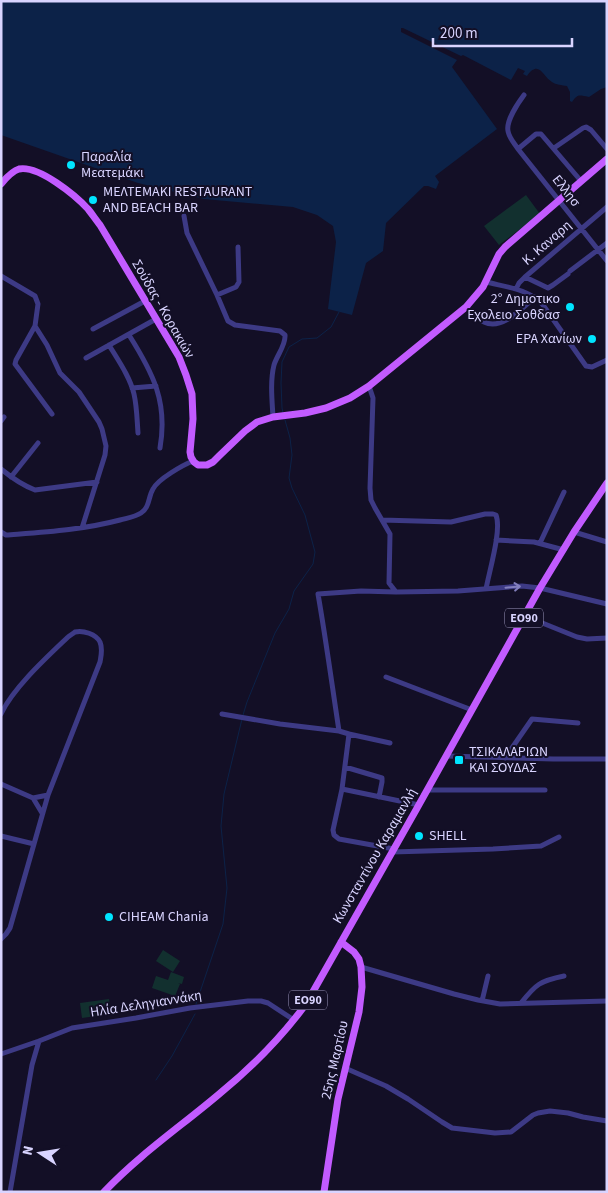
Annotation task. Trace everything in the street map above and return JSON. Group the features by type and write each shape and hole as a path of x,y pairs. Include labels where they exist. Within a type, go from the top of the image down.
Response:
{"main road":[{"path":"193,460 196,464 210,464 257,422 326,408 350,398 369,386 466,307 486,282 502,250 607,159"},
{"name":"Σούδας - Κορακιών","path":"1,184 4,176 20,169 41,172 79,201 89,210 100,225 179,357 192,394 193,419 190,452 193,460"},
{"name":"Κωνσταντίνου Καραμανλή","path":"104,1192 144,1154 239,1077 268,1049 306,1004 526,616 540,588 574,532 604,491 607,483"},
{"path":"341,942 357,955 361,967"},
{"name":"25ης Μαρτίου","path":"324,1192 338,1099 359,1012 362,987 361,967"}],"street":[{"name":"Ελλησ","path":"524,94 508,122 508,134 607,261"},
{"path":"554,148 586,127 591,130 607,149"},
{"path":"518,149 537,133 541,134 581,181"},
{"path":"604,209 607,216"},
{"name":"Κ. Καναρη","path":"516,290 519,283 525,277 604,209"},
{"path":"184,216 187,233 218,295 229,323 280,331 285,335 285,341 274,364 276,417"},
{"path":"525,277 548,288 607,243"},
{"path":"218,295 236,287 239,282 238,247"},
{"path":"1,276 35,296 38,304 35,326 15,364 52,414"},
{"path":"486,282 535,297 543,305 586,366 592,367 607,360"},
{"path":"466,307 483,322 498,324 506,321 535,297"},
{"path":"93,329 145,301"},
{"path":"86,358 156,319"},
{"path":"35,326 47,345 60,373 80,392 102,429 106,451 82,528"},
{"path":"129,335 147,366 156,386 161,404 163,430 160,448"},
{"path":"109,345 121,364 132,388 138,433"},
{"path":"132,388 156,386"},
{"path":"369,386 374,398 371,494 375,508 390,534 390,583 396,592"},
{"path":"11,477 38,443"},
{"path":"3,535 68,531 103,525 137,515 146,509 153,488 157,484 181,466 193,460"},
{"path":"1,469 11,477 35,490 97,482"},
{"path":"540,543 564,492"},
{"path":"382,520 457,522 486,514 496,515 496,540 486,589"},
{"path":"574,532 607,542"},
{"path":"496,540 528,541 564,550"},
{"path":"339,731 327,641 318,594 361,591 434,592 522,586 540,588 607,604"},
{"path":"526,616 577,637 587,639 607,638"},
{"path":"1,714 8,700 68,636 75,632 86,632 100,642 102,648 100,662 48,795 10,928 1,939"},
{"path":"386,677 472,710"},
{"path":"222,714 339,731 390,743"},
{"path":"505,758 532,719 578,722"},
{"path":"349,734 342,789 333,830 335,837 339,839 393,850 534,847 559,837"},
{"path":"446,756 553,760 607,759"},
{"path":"345,767 382,778 379,797"},
{"path":"1,784 33,798 42,813"},
{"path":"342,789 419,805"},
{"path":"427,790 545,790"},
{"path":"33,798 48,795"},
{"path":"1,836 34,844"},
{"path":"361,967 454,994 500,1004 607,1001"},
{"path":"482,1001 488,976"},
{"path":"521,1004 532,988 539,983 564,976"},
{"name":"Ηλία Δεληγιαννάκη","path":"1,1054 72,1028 190,1008 248,1001 268,1003 294,1020"},
{"path":"10,1192 32,1065 39,1041"},
{"path":"345,1068 386,1086 452,1128 495,1133 511,1132 533,1115 550,1112 568,1113 607,1121"}],"green space":[{"path":"526,195 540,214 499,245 484,226"},
{"path":"163,950 180,961 173,972 156,961"},
{"path":"171,972 184,977 182,984 178,983 180,984 175,996 152,988 156,976 168,980"},
{"path":"109,999 111,1014 82,1018 80,1003"}],"water":[{"path":"1,1 607,1 607,87 589,97 577,96 572,102 570,101 570,92 567,86 554,83 538,69 531,71 527,76 523,74 525,71 518,68 511,80 463,55 461,56 401,28 401,32 457,60 452,67 497,129 435,176 439,182 436,189 424,186 386,223 383,251 366,263 352,315 328,309 336,242 333,226 317,215 293,207 204,199 138,183 1,135"}],"waterway":[{"path":"283,413 282,362 289,347 302,339 317,338 331,327 339,312"},
{"path":"243,715 275,633 289,609 294,591 313,564 315,552 305,515 289,478 292,455 285,420"},
{"path":"196,1004 223,924 227,888 221,826 224,794 242,719"},
{"path":"156,1080 172,1056 195,1014"}],"place":[{"name":"Παραλία Μεατεμάκι","path":"71,165"},
{"name":"ΜΕΛΤΕΜΑΚΙ RESTAURANT AND BEACH BAR","path":"93,200"},
{"name":"2° Δημοτικο Εχολειο Σοθδασ","path":"570,307"},
{"name":"ΕΡΑ Χανίων","path":"592,339"},
{"name":"ΤΣΙΚΑΛΑΡΙΩΝ ΚΑΙ ΣΟΥΔΑΣ","path":"459,760"},
{"name":"SHELL","path":"419,836"},
{"name":"CIHEAM Chania","path":"109,917"}]}
